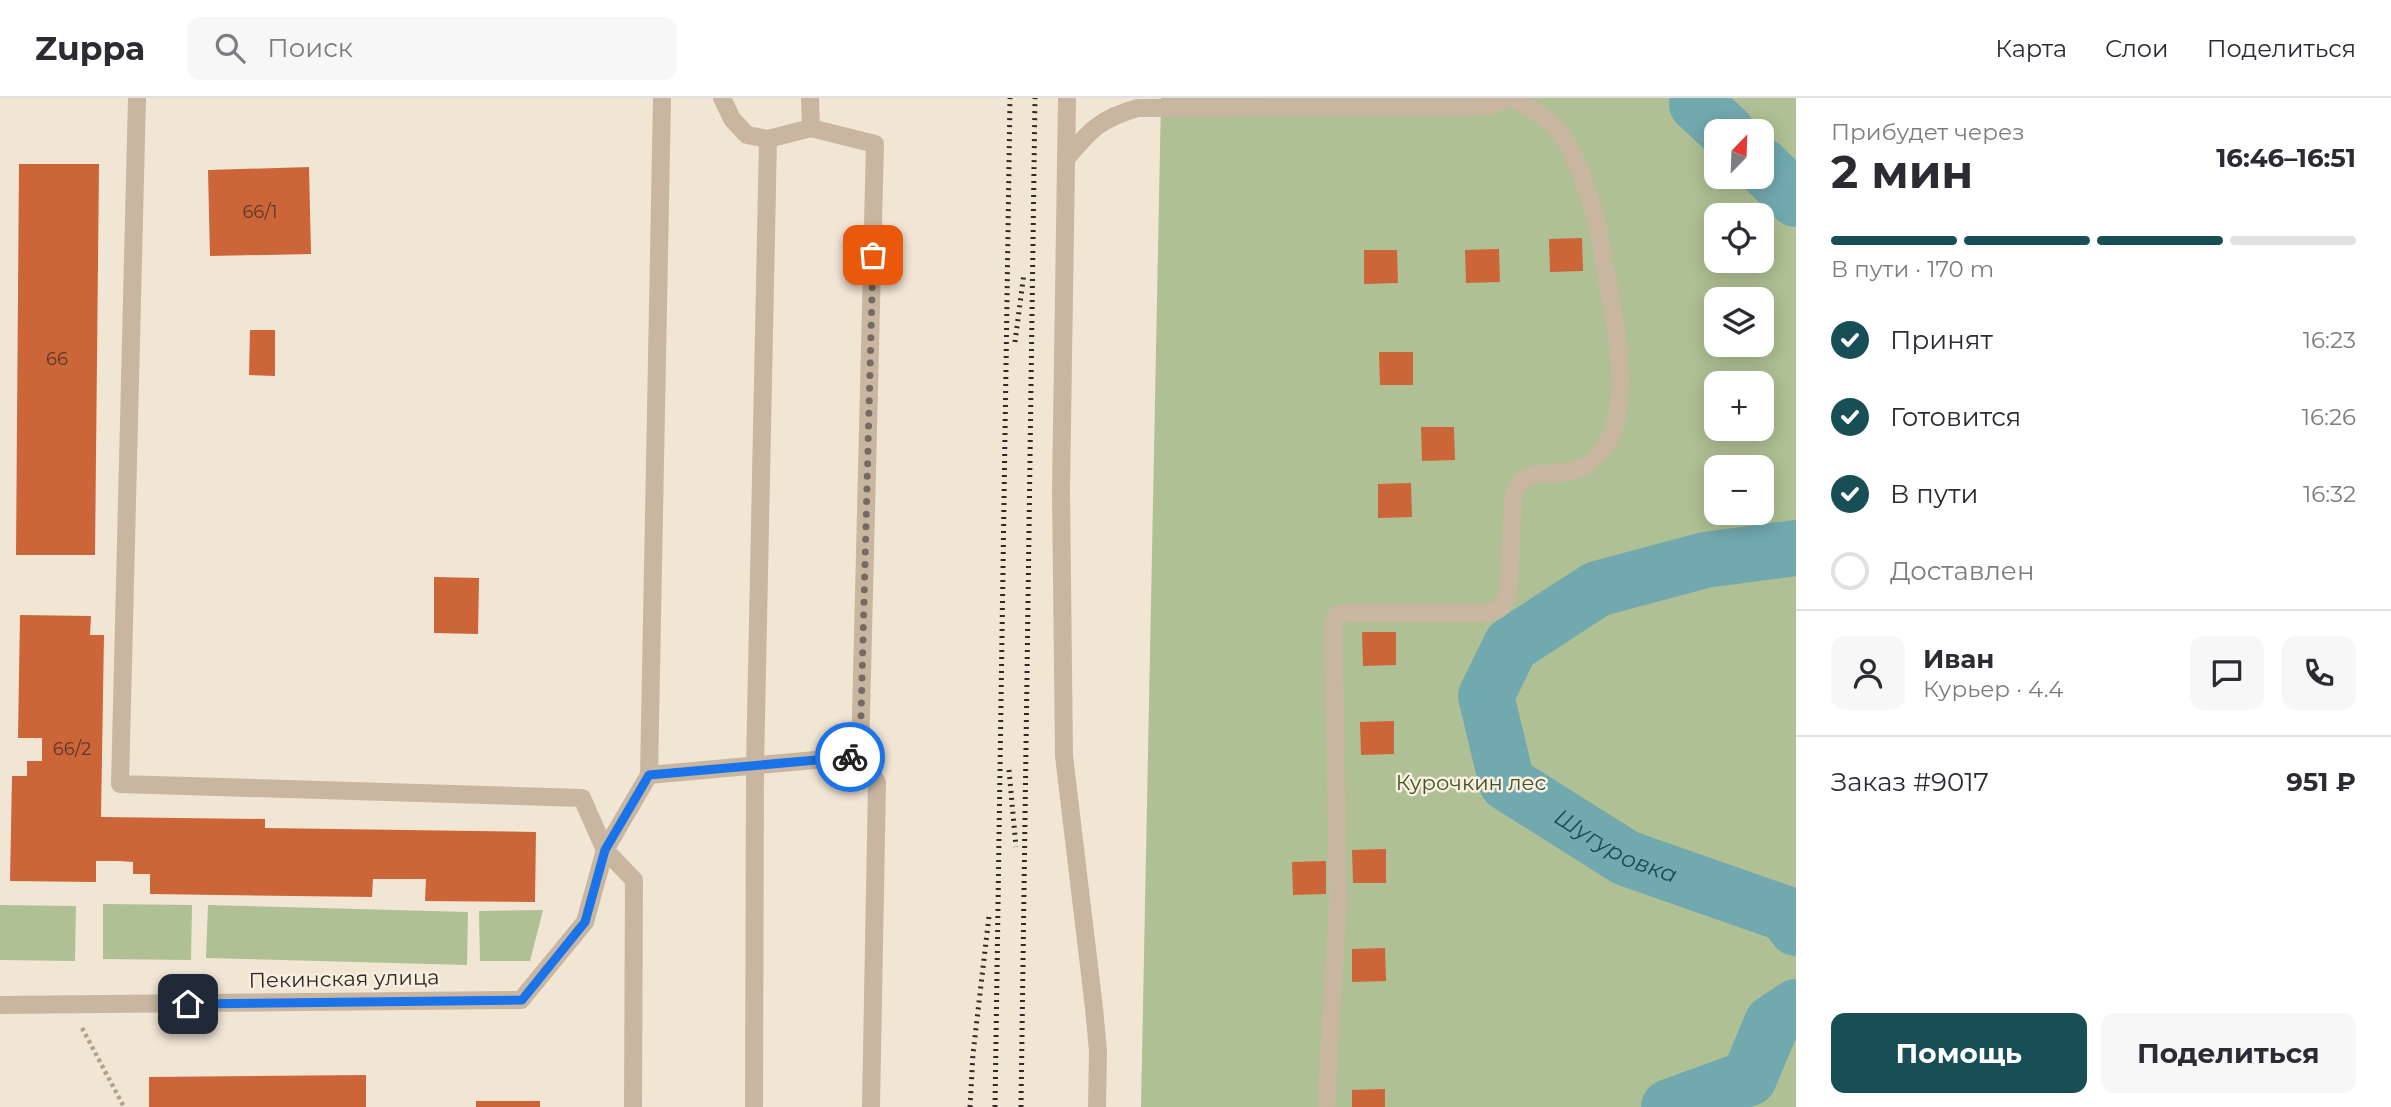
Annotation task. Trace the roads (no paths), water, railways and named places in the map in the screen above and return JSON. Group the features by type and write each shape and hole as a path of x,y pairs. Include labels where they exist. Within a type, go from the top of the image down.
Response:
{"street":[{"path":"137,98 120,784 582,799 605,850 634,880 633,1107"},
{"path":"605,850 649,775 662,98"},
{"path":"722,98 732,119 747,135 768,139 811,128 875,144 860,756 877,782 871,1107"},
{"path":"810,98 811,128"},
{"path":"1067,98 1061,491 1064,756 1094,1007 1098,1051 1097,1107"},
{"path":"1066,159 1091,130 1114,114 1138,107 1299,103 1464,107 1488,106 1512,98 1546,118 1562,135 1574,157 1594,212 1618,347 1620,396 1617,421 1607,442 1591,461 1574,471 1527,476 1516,486 1508,596 1499,609 1484,613 1338,614 1333,624 1338,900 1326,1107"},
{"path":"754,1107 755,766 768,139"},
{"path":"649,775 860,756"},
{"name":"Пекинская улица","path":"0,1005 522,1000 585,922 605,850"}],"waterway":[{"name":"Шугуровка","path":"1699,98 1697,104 1713,119"},
{"name":"Шугуровка","path":"1774,178 1796,199"},
{"name":"Шугуровка","path":"1796,548 1705,560 1597,589 1511,645 1486,696 1507,783 1626,858 1786,914 1796,928"},
{"name":"Шугуровка","path":"1669,1107 1749,1078 1772,1023 1796,1007"}],"railway":[{"path":"995,1107 1010,98"},
{"path":"1021,1107 1035,98"},
{"path":"1015,342 1024,273"},
{"path":"1009,770 1016,847"},
{"path":"970,1107 973,1054 989,916"}],"park label":[{"name":"Курочкин лес","path":"1471,783"}]}
